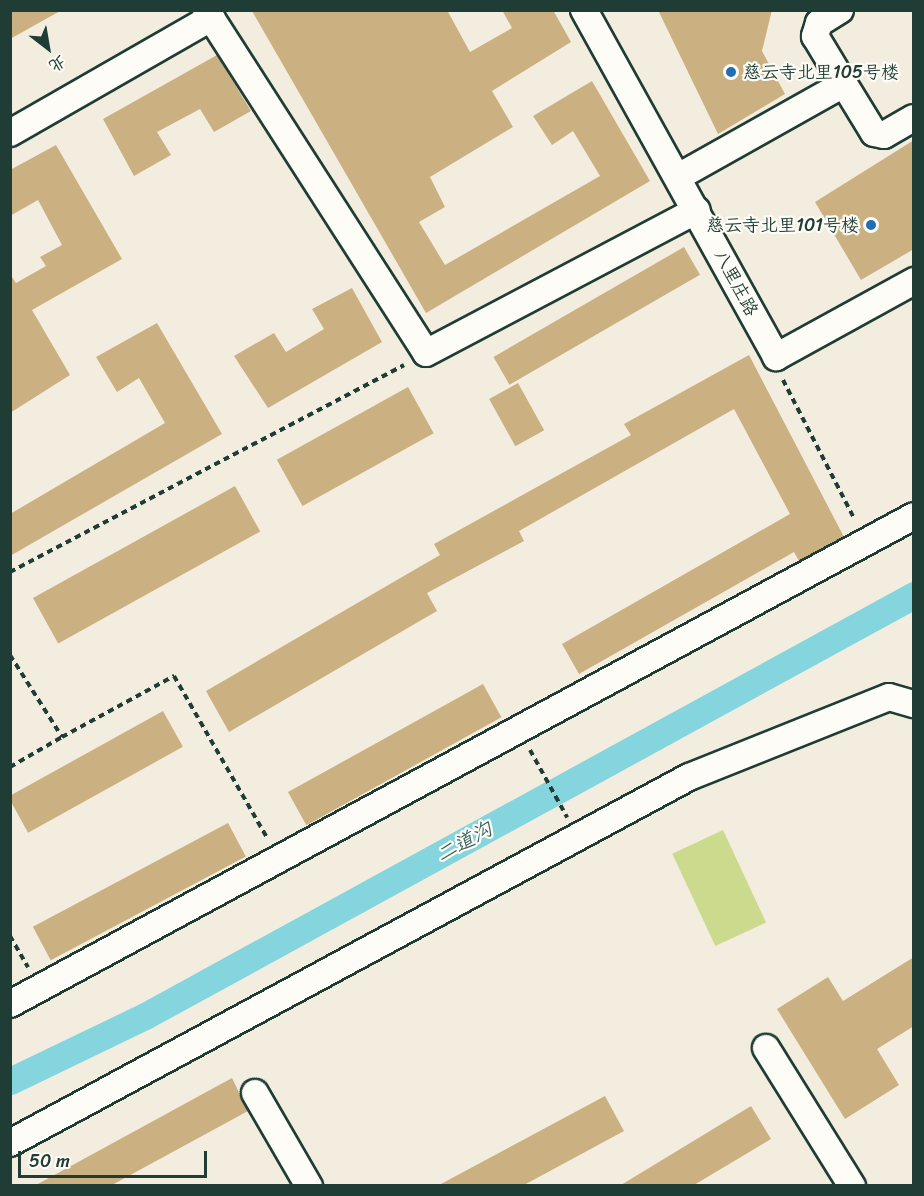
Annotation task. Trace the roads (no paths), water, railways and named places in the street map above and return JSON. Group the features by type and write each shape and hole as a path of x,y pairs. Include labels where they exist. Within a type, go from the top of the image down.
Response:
{"street":[{"name":"八里庄路","path":"584,10 697,210 776,357 914,281"},
{"path":"840,10 819,23 815,36 874,133 884,135 914,118"},
{"path":"10,133 209,14 426,353 697,210"},
{"path":"678,177 844,84"},
{"path":"10,1004 39,986 865,539 914,516"},
{"path":"10,1143 689,777 889,697 914,704"},
{"path":"766,1048 852,1185"},
{"path":"255,1093 309,1185"}],"waterway":[{"name":"二道沟","path":"10,1081 145,1016 914,595"}],"place":[{"name":"慈云寺北里105号楼","path":"731,72"},
{"name":"慈云寺北里101号楼","path":"871,225"}]}
